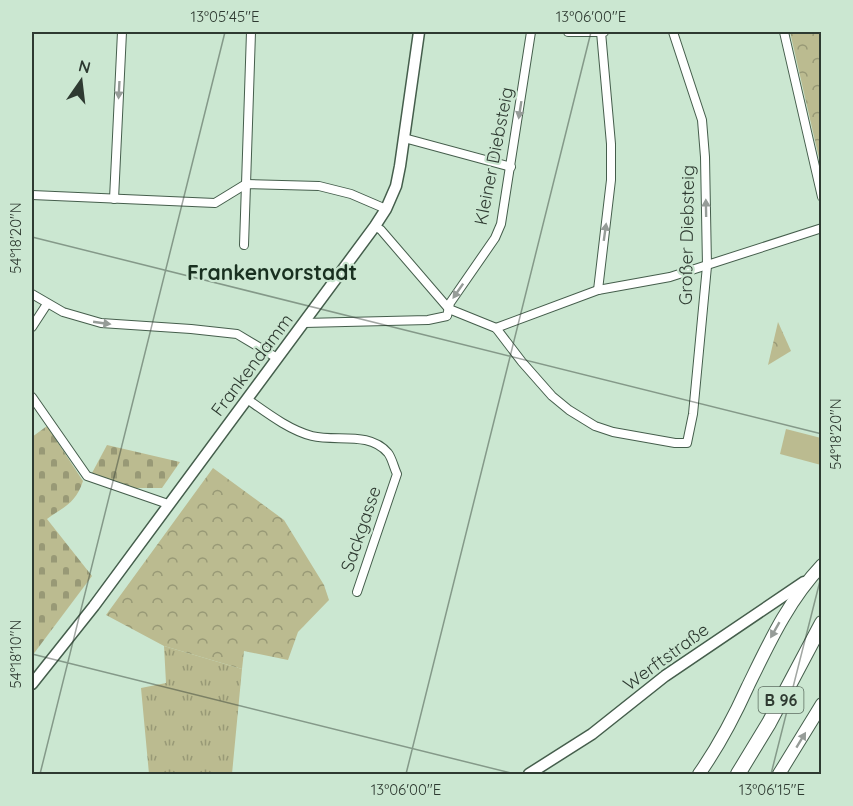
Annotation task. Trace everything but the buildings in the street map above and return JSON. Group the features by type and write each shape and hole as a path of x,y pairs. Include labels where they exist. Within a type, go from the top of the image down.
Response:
{"highway":[{"name":"B 96","path":"738,774 769,723 822,623"}],"main road":[{"name":"Werftstraße","path":"807,580 822,566"},
{"path":"699,774 743,698 775,630 807,580"},
{"path":"779,774 822,704"}],"street":[{"path":"114,199 122,32"},
{"path":"243,245 251,32"},
{"name":"Frankendamm","path":"32,684 94,606 386,209 396,186 419,32"},
{"name":"Kleiner Diebsteig","path":"449,309 450,303 495,238 501,224 512,167 531,32"},
{"path":"567,32 602,32 611,144 611,180 598,290"},
{"name":"Großer Diebsteig","path":"496,328 552,396 576,416 613,432 687,443 694,402 707,266 702,120 674,32"},
{"path":"784,32 822,197"},
{"path":"404,138 512,167"},
{"path":"32,195 215,203 246,184 319,186 351,194 386,209"},
{"path":"375,226 381,230 449,309 496,328 598,290 646,283 707,266 822,228"},
{"path":"32,294 80,318 101,323 237,334 277,358"},
{"path":"32,327 47,303"},
{"path":"304,323 428,320 447,316 449,309"},
{"path":"32,398 87,476 168,504"},
{"name":"Sackgasse","path":"247,399 295,430 312,436 368,440 388,453 397,474 357,592"},
{"name":"Werftstraße","path":"529,774 592,734 665,676 807,580"}],"green space":[{"path":"790,32 821,32 821,167"},
{"path":"778,322 791,351 768,365"},
{"path":"47,426 83,481 73,499 47,519 92,576 32,656 32,437"},
{"path":"786,429 821,438 821,465 780,454"},
{"path":"107,445 180,462 162,488 127,488 92,473"},
{"path":"213,468 284,520 324,585 329,600 298,632 288,660 244,651 242,669 164,646 106,615"},
{"path":"164,646 242,669 232,774 149,774 141,688 166,683"}],"district":[{"name":"Frankenvorstadt","path":"272,273"}]}
